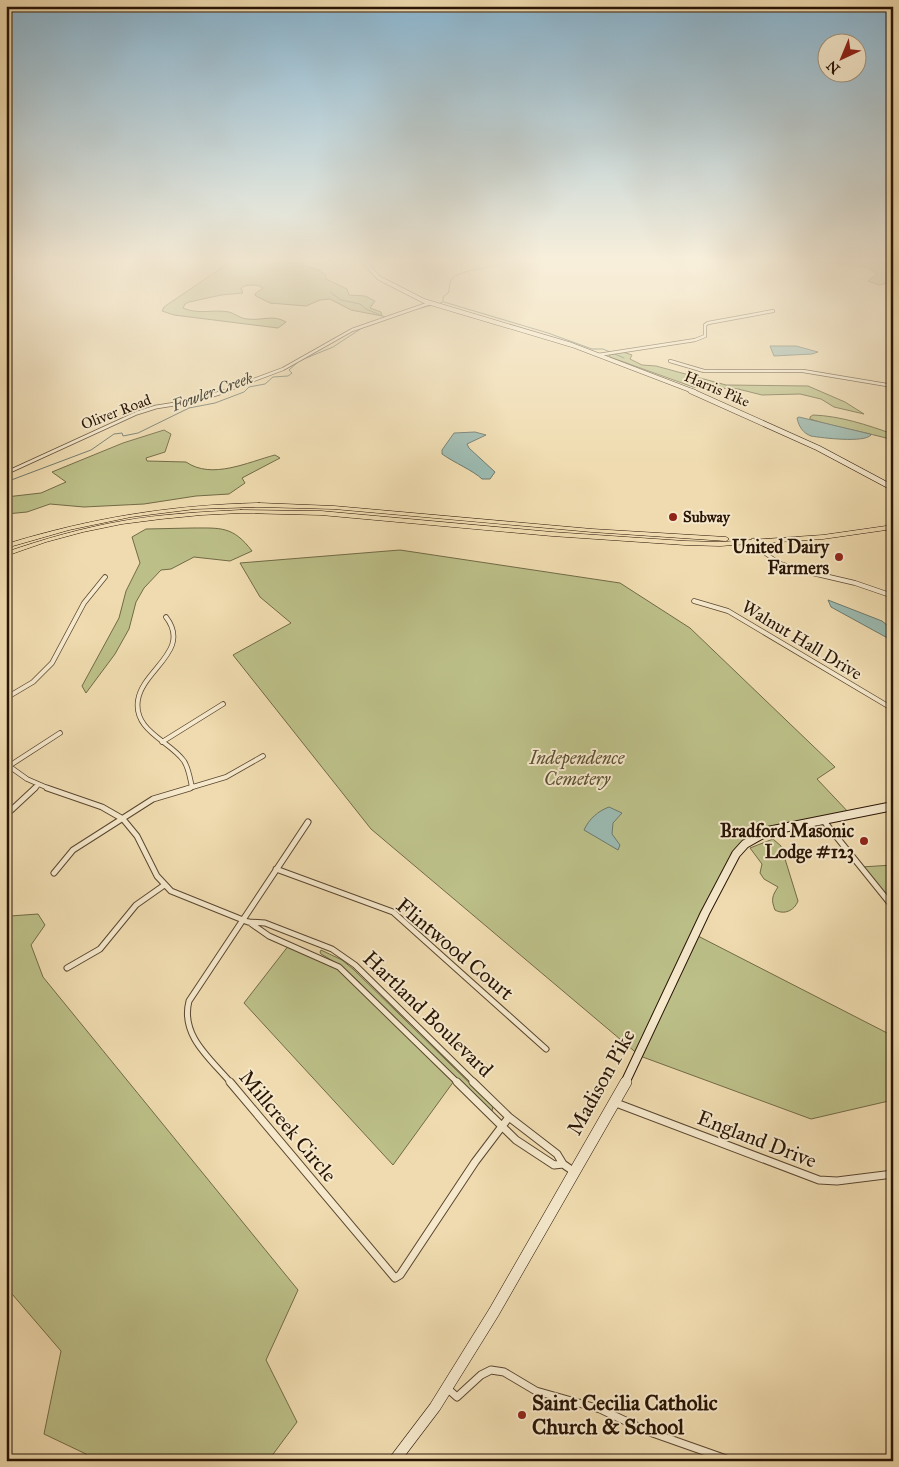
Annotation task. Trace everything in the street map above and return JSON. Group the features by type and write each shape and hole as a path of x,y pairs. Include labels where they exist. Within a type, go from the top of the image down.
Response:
{"main road":[{"name":"Harris Pike","path":"518,328 598,355 728,406 818,448 893,488"},
{"path":"6,546 70,527 122,517 187,508 258,504 334,508 641,535 753,540"},
{"path":"6,554 47,540 119,523 189,514 249,511 321,513 652,542 720,544 753,540 823,537 893,527"},
{"name":"Madison Pike","path":"394,1461 416,1434 447,1388 494,1312 615,1102 632,1071 705,913 736,854 753,838 768,831 893,806"}],"street":[{"name":"Oliver Road","path":"6,473 137,413 194,401 250,383 283,369 356,328"},
{"path":"598,355 689,341 705,336 705,328"},
{"path":"670,361 704,371 803,372 893,386"},
{"path":"753,540 761,554 770,560 849,581 893,596"},
{"path":"6,698 33,682 47,669 55,659 84,603 105,576"},
{"name":"Walnut Hall Drive","path":"694,601 728,611 893,709"},
{"path":"166,617 171,621 174,628 173,645 143,687 139,696 138,709 145,727 185,763 192,787"},
{"path":"162,742 223,704"},
{"path":"60,733 7,765 23,778 38,785 99,805 123,819 140,840 163,886 136,906 100,949 66,968"},
{"path":"54,873 73,850 153,799 226,777 263,756"},
{"path":"6,816 38,785"},
{"path":"823,820 893,907"},
{"name":"Millcreek Circle","path":"308,822 276,869 245,921 191,996 186,1020 192,1037 395,1278 400,1275 475,1162 509,1118"},
{"name":"Flintwood Court","path":"276,869 393,912 546,1049"},
{"name":"Hartland Boulevard","path":"163,886 189,900 245,921 265,923 343,956 355,965 509,1118 557,1154 563,1164 574,1172"},
{"name":"Hartland Boulevard","path":"245,921 259,932 323,958 339,967 516,1140 554,1164 563,1164"},
{"name":"England Drive","path":"615,1102 819,1180 837,1181 893,1174"},
{"path":"447,1388 457,1397 482,1375 491,1370 504,1372 536,1390 600,1409 647,1431 732,1461"}],"green space":[{"path":"623,352 632,355 630,359 642,365 656,366 726,385 808,386 845,402 864,414 834,407 821,399 800,394 762,395 738,389 693,387 610,357 609,355"},
{"path":"813,415 834,417 864,424 893,434 893,440 810,419"},
{"path":"164,430 171,434 165,452 146,458 147,461 186,462 196,467 218,470 275,455 280,458 242,478 245,483 229,494 196,496 144,504 84,507 50,504 27,512 6,514 6,497 41,493 66,482 52,472 123,443"},
{"path":"211,528 226,530 232,533 239,537 252,551 230,561 194,557 171,569 161,570 144,588 136,602 129,629 115,654 86,693 82,686 119,618 126,591 140,563 132,537 146,529"},
{"name":"Independence Cemetery","path":"400,550 620,583 690,628 835,767 817,779 851,815 784,827 745,844 696,935 893,1036 893,1100 811,1119 640,1056 371,829 233,655 291,623 260,597 240,563"},
{"path":"773,839 781,846 798,901 791,910 785,912 775,910 773,898 778,887 764,879 760,873 762,864 750,848"},
{"path":"893,865 893,891 882,894 861,867"},
{"path":"6,908 10,916 38,914 45,925 31,945 43,977 298,1290 266,1360 297,1422 268,1461 89,1461 86,1454 44,1434 61,1351 6,1287"},
{"path":"289,945 339,967 454,1081 393,1165 244,1003"},
{"path":"321,950 342,960 353,969 493,1106 492,1111 488,1110 355,978 338,964 321,954"}],"water":[{"path":"770,346 796,346 818,352 774,356"},
{"path":"797,418 871,435 860,439 833,439 811,436 800,427"},
{"path":"475,432 486,435 467,444 495,472 490,479 482,479 442,454 442,450 454,433"},
{"path":"828,600 882,621 893,630 893,641 831,607"},
{"path":"609,807 622,813 613,823 612,834 620,845 618,850 584,830 594,816"}],"waterway":[{"name":"Fowler Creek","path":"6,482 91,450 114,434 122,433 123,436 138,433 189,408 215,403 244,392 249,387 265,384 273,377 288,376 292,373 289,370 299,361 333,347 361,328"},
{"path":"533,328 592,349 603,349 624,358"}],"place":[{"name":"Subway","path":"673,517"},
{"name":"United Dairy Farmers","path":"839,557"},
{"name":"Bradford Masonic Lodge #123","path":"864,841"},
{"name":"Saint Cecilia Catholic Church & School","path":"522,1415"}]}
